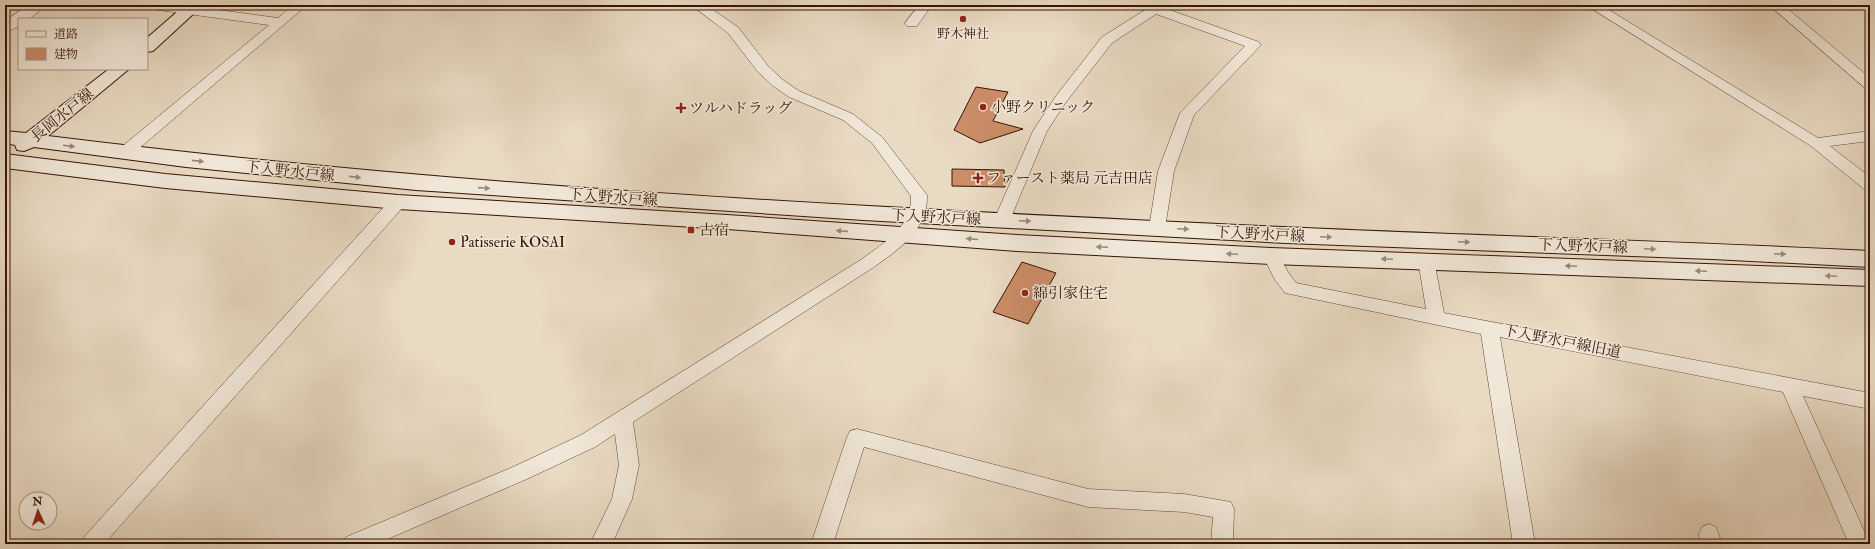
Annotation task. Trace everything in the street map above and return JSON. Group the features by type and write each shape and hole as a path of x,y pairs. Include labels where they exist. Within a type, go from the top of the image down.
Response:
{"main road":[{"path":"148,46 192,8"},
{"name":"長岡水戸線","path":"5,161 119,70"},
{"name":"下入野水戸線","path":"5,137 124,153 416,183 916,217 1286,235 1712,251 1870,259"},
{"name":"下入野水戸線","path":"5,161 165,181 398,202 1017,243 1271,256 1426,260 1870,278"}],"street":[{"path":"19,18 38,5"},
{"path":"151,5 192,8 280,22"},
{"path":"124,153 301,5"},
{"path":"353,544 520,473 588,441 868,262 903,235 916,217 920,201 919,195 877,140 848,117 794,94 778,83 763,70 733,30 697,5"},
{"path":"912,23 926,5"},
{"path":"1592,5 1816,143 1870,185"},
{"path":"1775,5 1870,85"},
{"path":"1002,220 1040,130 1061,99 1107,40 1149,7 1254,45 1188,113 1166,171 1157,228"},
{"path":"5,28 18,19"},
{"path":"1816,143 1870,136"},
{"path":"91,544 398,202"},
{"name":"下入野水戸線旧道","path":"1271,256 1281,276 1291,288 1436,318 1870,401"},
{"path":"1426,260 1436,318"},
{"path":"1489,328 1524,544"},
{"path":"1789,386 1860,544"},
{"path":"601,544 622,499 629,465 623,420"},
{"path":"822,544 857,437 1088,498 1184,503 1224,509 1222,544"}],"building":[{"name":"小野クリニック","path":"976,87 1008,92 993,121 1023,129 980,143 954,130"},
{"name":"ファースト薬局 元吉田店","path":"952,169 1004,170 1005,187 952,186"},
{"name":"綿引家住宅","path":"1022,262 1056,273 1028,324 993,312"}],"place":[{"name":"野木神社","path":"963,19"},
{"name":"小野クリニック","path":"983,107"},
{"name":"ツルハドラッグ","path":"681,108"},
{"name":"ファースト薬局 元吉田店","path":"978,178"},
{"name":"古宿","path":"691,230"},
{"name":"Patisserie KOSAI","path":"452,242"},
{"name":"綿引家住宅","path":"1025,293"}]}
